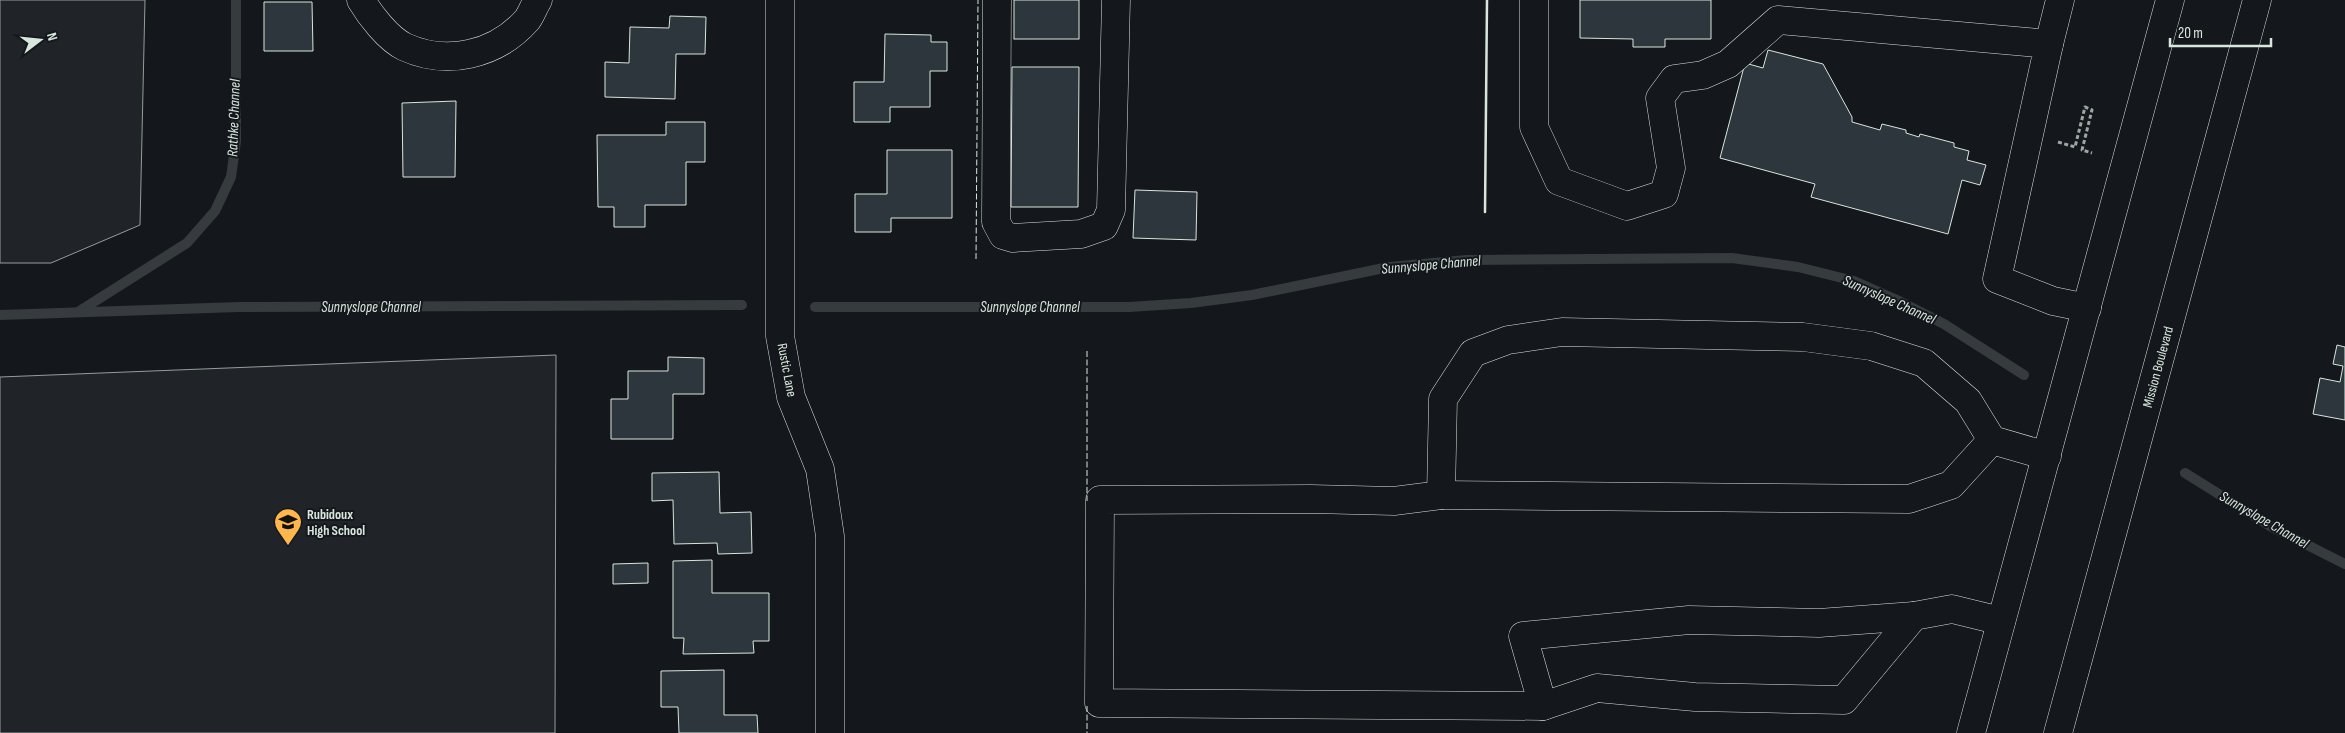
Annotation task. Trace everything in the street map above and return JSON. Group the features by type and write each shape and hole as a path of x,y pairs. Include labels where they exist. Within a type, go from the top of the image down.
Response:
{"main road":[{"path":"361,0 373,19 403,46 434,56 466,56 502,42 528,20 538,0"},
{"name":"Rustic Lane","path":"780,0 780,336 791,397 820,469 830,536 830,733"},
{"path":"997,0 996,222 1003,235 1013,238 1081,234 1104,226 1112,210 1116,0"},
{"path":"1534,0 1534,127 1560,181 1627,206 1664,194 1671,168 1660,98 1674,79 1703,75 1728,64 1778,10 2049,44"},
{"path":"2060,0 1997,279 2053,301 2087,308"},
{"path":"1972,733 2170,0"},
{"name":"Mission Boulevard","path":"2058,733 2257,0"},
{"path":"1441,496 1443,399 1472,353 1508,340 1562,332 1803,337 1871,346 1924,363 1968,401 1992,440 2047,456"},
{"path":"1914,616 1844,700 1695,697 1597,688 1543,706 1099,704 1100,500 1394,501 1441,496 1909,500 1952,485 1992,440"},
{"path":"1543,706 1523,636 1689,620 1819,623 1914,616 1952,609 2001,621"}],"shaded area":[{"path":"0,0 145,0 140,225 51,263 0,263"},
{"name":"Rubidoux High School","path":"556,355 555,733 0,733 0,377"}],"building":[{"path":"1014,0 1079,0 1079,39 1014,39"},
{"path":"1580,0 1711,0 1711,39 1665,39 1665,47 1633,47 1633,39 1580,38"},
{"path":"264,2 312,2 313,51 264,51"},
{"path":"670,16 706,17 705,54 676,54 675,99 605,97 605,62 629,63 630,27 669,28"},
{"path":"885,34 931,35 931,42 947,42 947,71 930,71 930,107 890,107 890,122 854,122 854,82 884,82"},
{"path":"1768,50 1823,64 1852,117 1852,122 1880,130 1882,124 1906,130 1906,133 1919,137 1920,134 1954,143 1954,147 1969,151 1967,160 1986,165 1980,185 1962,180 1948,234 1811,197 1815,184 1720,158 1745,63 1763,68"},
{"path":"1012,67 1079,67 1078,207 1011,207"},
{"path":"456,101 455,177 403,177 402,103"},
{"path":"666,122 705,122 705,162 686,162 686,205 645,205 645,227 614,227 614,207 598,207 597,135 666,135"},
{"path":"887,150 952,150 952,218 891,218 891,232 855,232 855,194 887,194"},
{"path":"1135,190 1197,192 1196,240 1133,238"},
{"path":"2337,345 2345,347 2345,420 2313,414 2320,378 2340,382 2343,366 2333,364"},
{"path":"668,357 704,358 704,394 673,394 673,439 611,439 611,399 628,399 628,371 668,371"},
{"path":"719,472 720,513 751,512 752,553 718,554 717,543 674,544 673,500 652,501 652,473"},
{"path":"712,560 712,593 769,593 769,641 753,641 754,653 683,654 684,638 673,638 673,561"},
{"path":"648,563 648,583 613,584 613,564"},
{"path":"724,670 724,715 757,715 758,733 679,733 678,707 661,707 661,671"}],"waterway":[{"name":"Rathke Channel","path":"78,312 187,243 215,211 231,177 236,141 236,0"},
{"name":"Sunnyslope Channel","path":"815,307 1129,307 1191,303 1252,295 1389,267 1467,260 1732,258 1798,267 1854,281 1944,324 2024,375"},
{"name":"Sunnyslope Channel","path":"0,315 239,307 742,305"},
{"name":"Sunnyslope Channel","path":"2185,473 2270,526 2345,564"}],"fence":[{"path":"976,259 978,0"},
{"path":"1087,351 1087,501"},
{"path":"1087,706 1087,733"}],"wall":[{"path":"1485,212 1487,0"}],"place":[{"name":"Rubidoux High School","path":"288,546"}]}
